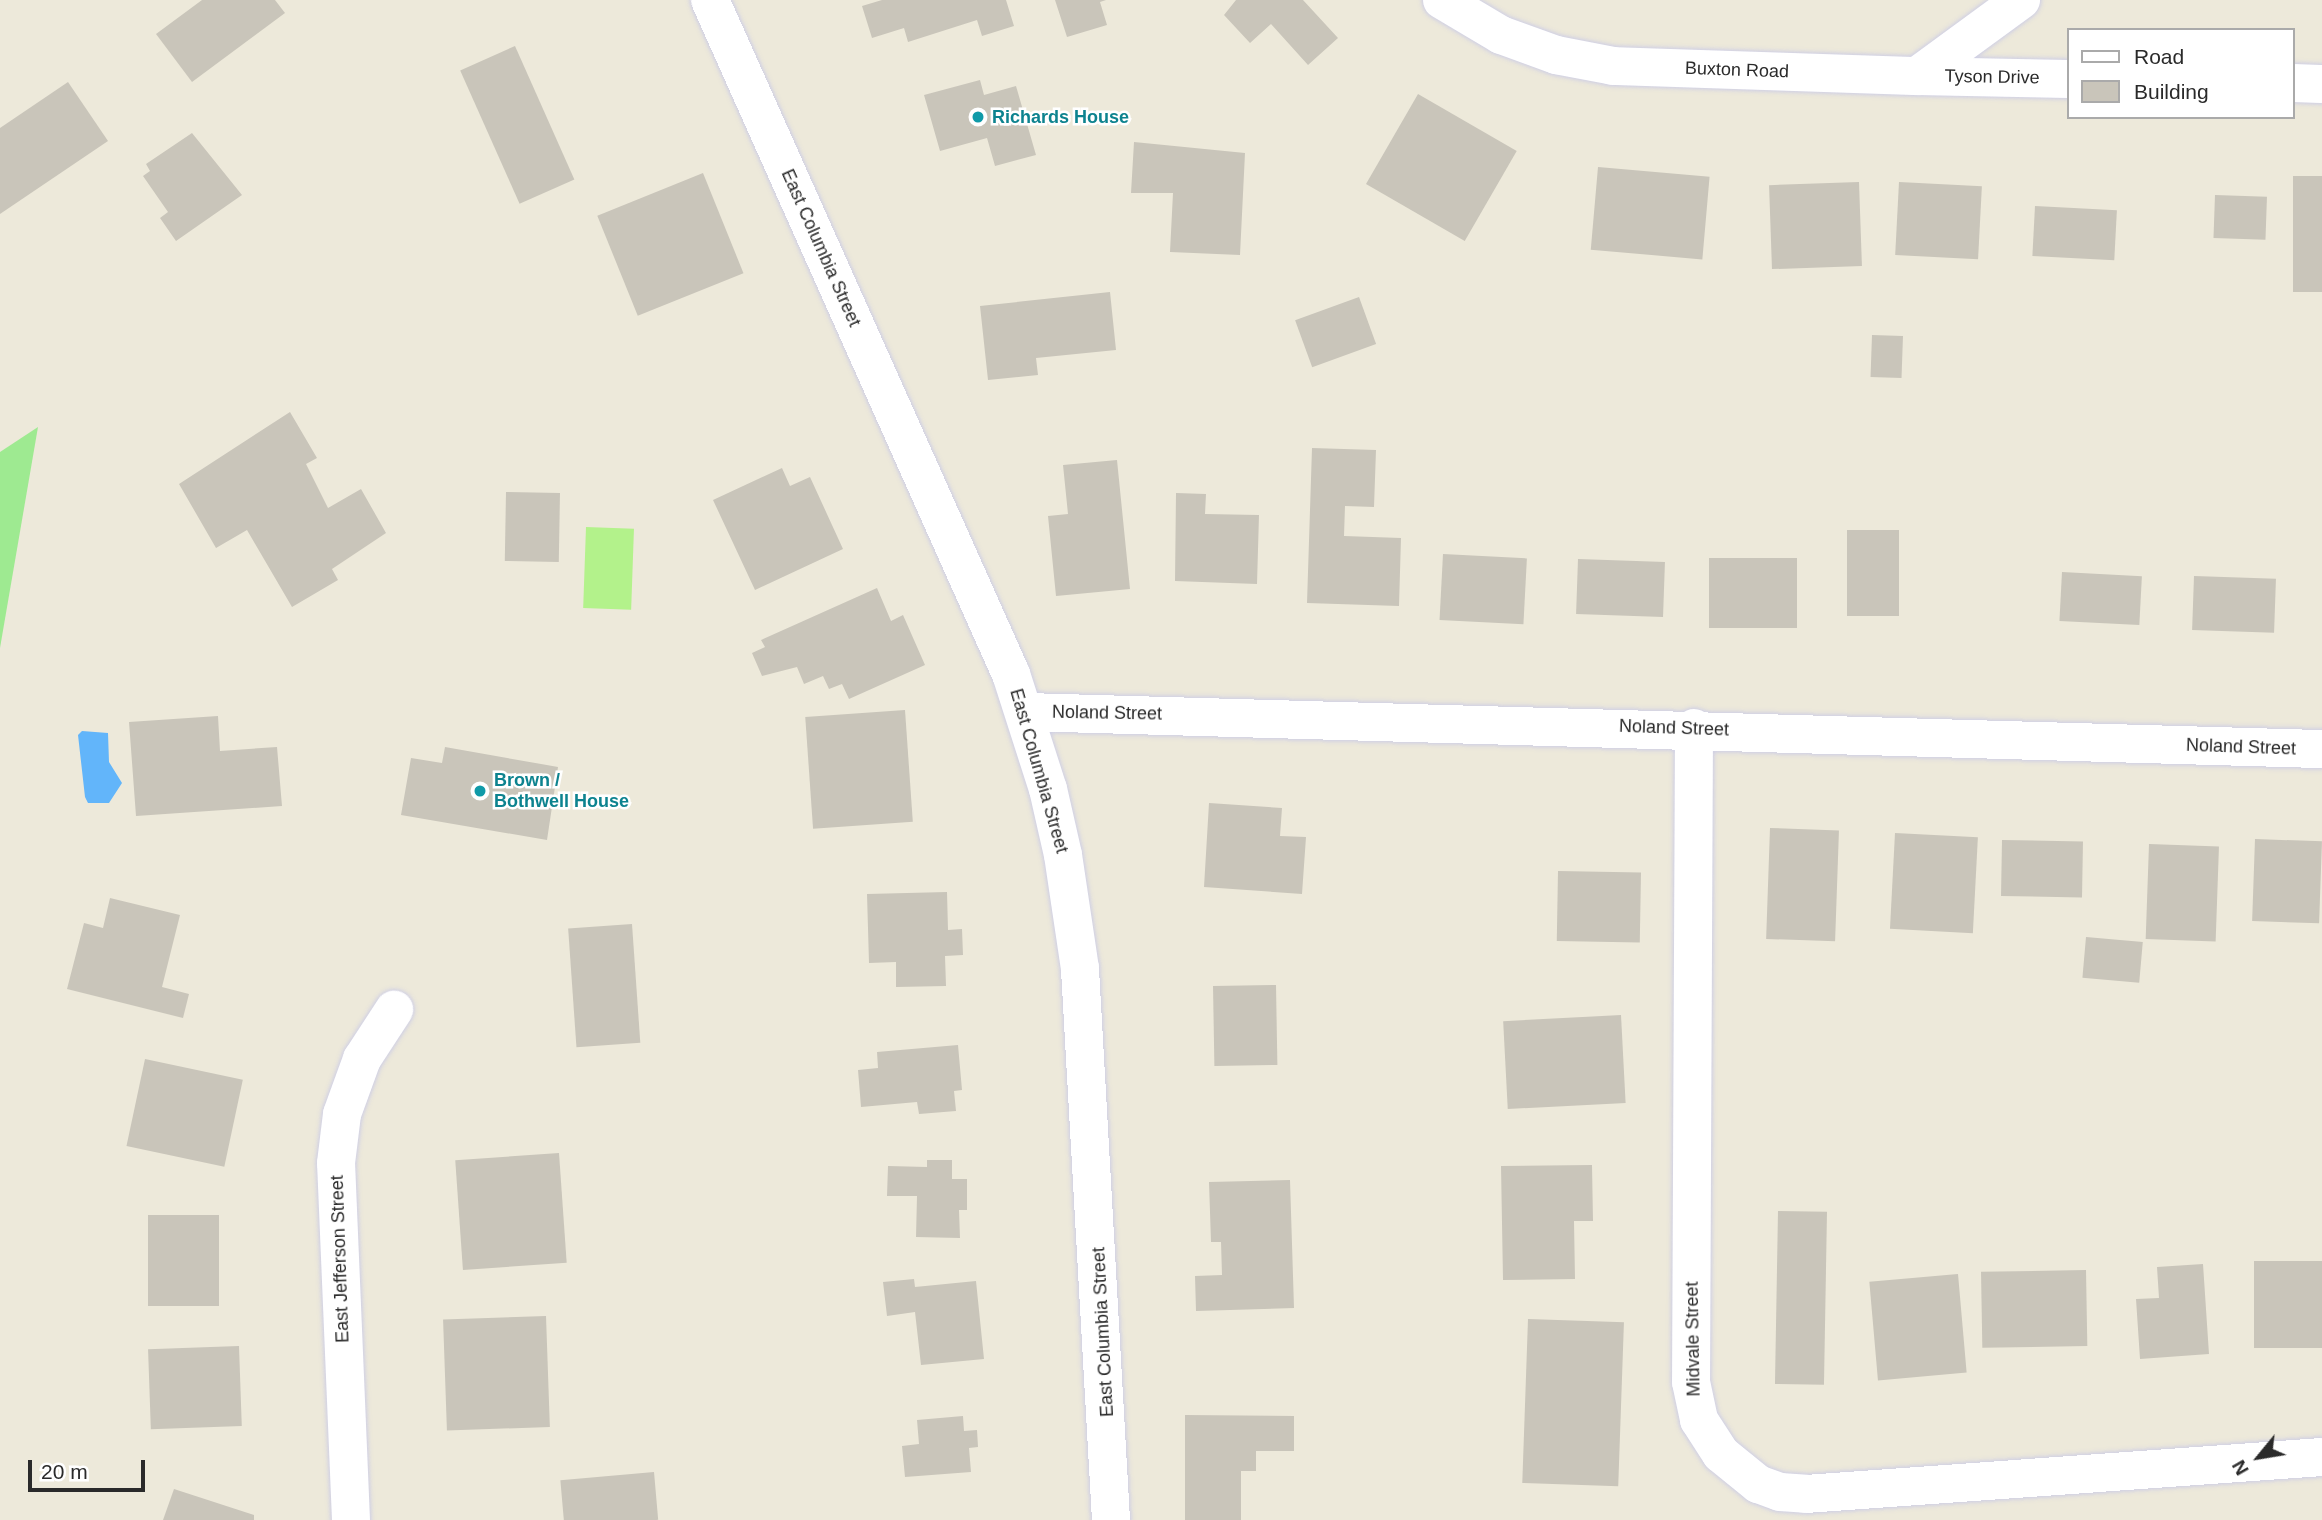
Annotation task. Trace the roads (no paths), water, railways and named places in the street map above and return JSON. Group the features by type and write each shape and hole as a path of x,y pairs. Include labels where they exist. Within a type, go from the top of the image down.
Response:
{"street":[{"name":"East Columbia Street","path":"709,0 1026,712 1063,855 1080,969 1111,1520"},
{"name":"Buxton Road","path":"1442,0 1501,35 1556,55 1613,66 1917,76"},
{"path":"1917,76 2021,0"},
{"name":"Tyson Drive","path":"1917,76 2066,79"},
{"path":"2294,83 2322,84"},
{"name":"Noland Street","path":"1026,712 1695,729 2322,750"},
{"name":"Midvale Street","path":"1695,729 1691,1382 1699,1419 1721,1454 1758,1484 1780,1492 1806,1494 2322,1458"},
{"name":"East Jefferson Street","path":"351,1520 336,1163 342,1114 362,1059 394,1010"}],"water":[{"path":"82,731 108,733 109,762 122,783 109,803 88,803 85,797 78,735"}],"place":[{"name":"Richards House","path":"978,117"},
{"name":"Brown / Bothwell House","path":"480,791"}]}
